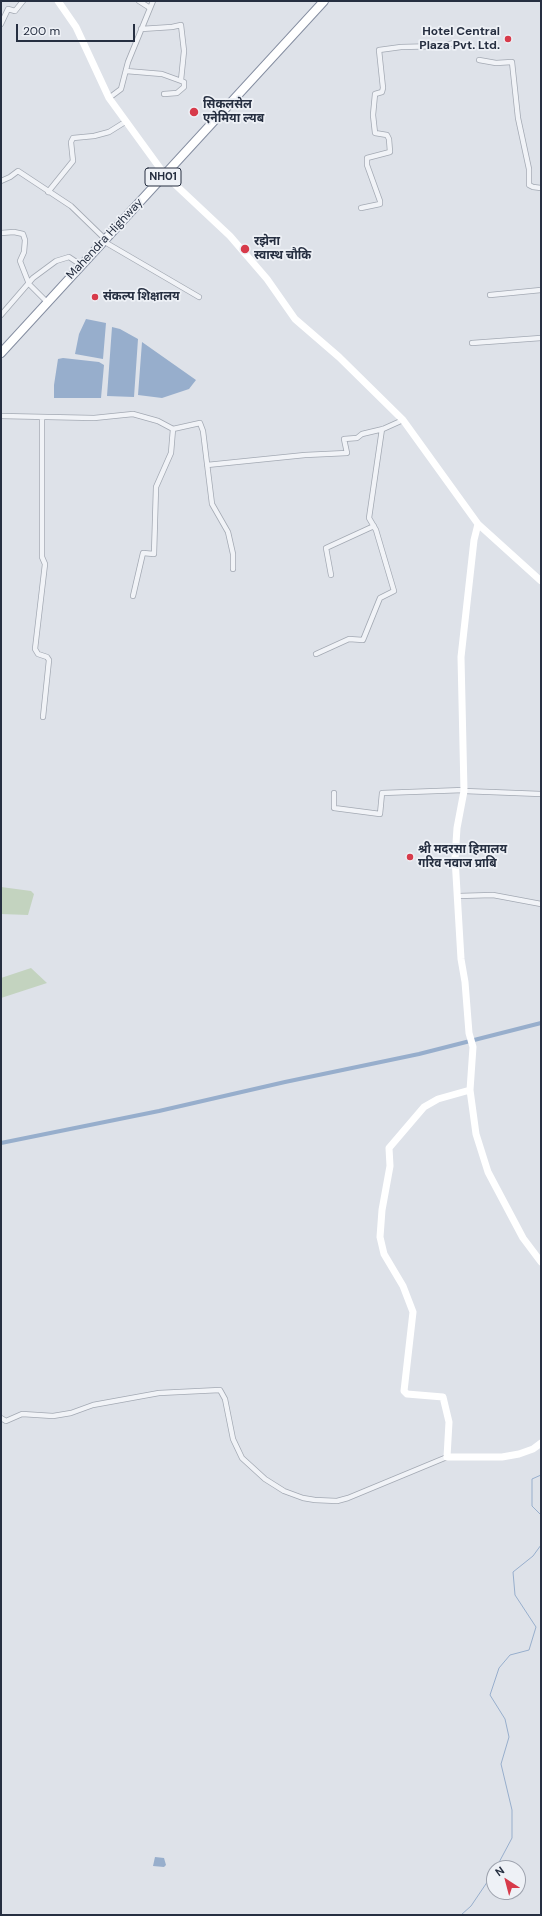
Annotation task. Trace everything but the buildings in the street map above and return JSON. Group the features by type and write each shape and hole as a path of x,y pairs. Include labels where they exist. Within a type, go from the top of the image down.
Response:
{"highway":[{"name":"Mahendra Highway","path":"1,353 324,1"}],"street":[{"path":"1,24 8,9 15,11 23,1"},
{"path":"58,1 76,27 108,98 164,175 230,236 267,279 295,319 339,357 403,420 478,524 541,580"},
{"path":"139,1 150,8"},
{"path":"108,98 121,89 141,29 153,1"},
{"path":"141,29 181,25 184,51 181,80"},
{"path":"361,208 380,204 378,192 367,165 367,158 390,152 389,139 387,135 375,133 373,115 376,94 382,92 379,50 400,47 441,46 454,43"},
{"path":"479,60 496,63 512,62 518,118 529,169 529,185 541,188"},
{"path":"126,71 162,74 184,82 184,87 177,93 164,94"},
{"path":"48,192 73,160 70,142 73,138 94,136 109,132 125,122"},
{"path":"1,181 18,171 71,206 104,240 199,297"},
{"path":"1,233 14,232 23,234 25,240 24,252 20,260 29,284 47,302"},
{"path":"1,315 29,284 50,266 64,258 69,257 81,265"},
{"path":"490,295 541,290"},
{"path":"472,343 541,338"},
{"path":"1,416 94,418 133,414 158,421 173,429 200,423 203,431 212,504 228,532 233,554 233,569"},
{"path":"42,417 42,557 45,564 35,649 38,654 47,657 49,660 43,717"},
{"path":"207,465 305,455 347,453 344,439 357,438 362,434 382,429 403,420"},
{"path":"133,596 143,553 154,554 156,488 170,453 173,429"},
{"path":"316,654 349,639 363,640 380,598 394,591 374,526 369,518 382,429"},
{"path":"478,524 473,547 461,657 464,790 456,839 461,959 465,982 469,1033 473,1047 470,1090 476,1134 488,1172 523,1238 541,1262"},
{"path":"331,575 326,548 374,526"},
{"path":"334,793 334,808 380,814 382,792 464,790 541,794"},
{"path":"458,896 493,895 541,904"},
{"path":"447,1457 449,1422 443,1398 407,1394 404,1391 413,1312 403,1286 384,1254 381,1242 381,1224 390,1166 389,1153 391,1144 424,1107 438,1099 470,1090"},
{"path":"1,1418 6,1421 22,1414 53,1416 70,1413 93,1405 160,1392 220,1390 225,1399 233,1439 242,1458 265,1479 277,1487 291,1495 315,1500 337,1501 348,1498 447,1457 502,1457 519,1454 533,1449 541,1443"}],"green space":[{"path":"1,887 31,891 34,894 28,915 1,914"},
{"path":"31,968 47,983 1,998 1,978"}],"water":[{"path":"86,319 106,323 103,359 75,354 79,334"},
{"path":"112,327 120,329 138,339 134,397 107,396"},
{"path":"142,342 196,380 189,389 162,398 138,395"},
{"path":"63,358 99,362 104,365 101,398 54,398 54,385 58,359"},
{"path":"155,1857 164,1858 166,1865 164,1867 153,1866"}],"waterway":[{"path":"1,1143 159,1111 285,1082 419,1054 541,1023"},
{"path":"541,1475 532,1479 532,1506 541,1515"},
{"path":"500,1860 512,1838 512,1810 501,1764 509,1737 505,1719 490,1695 499,1668 510,1655 529,1650 536,1627 515,1595 513,1572 533,1556 541,1545"},
{"path":"461,1915 471,1906 486,1884"}],"place":[{"name":"Hotel Central Plaza Pvt. Ltd.","path":"508,39"},
{"name":"सिकलसेल एनेमिया ल्यब","path":"194,112"},
{"name":"रझेना स्वास्थ चौकि","path":"245,249"},
{"name":"संकल्प शिक्षालय","path":"95,297"},
{"name":"श्री मदरसा हिमालय गरिव नवाज प्राबि","path":"410,857"}]}
